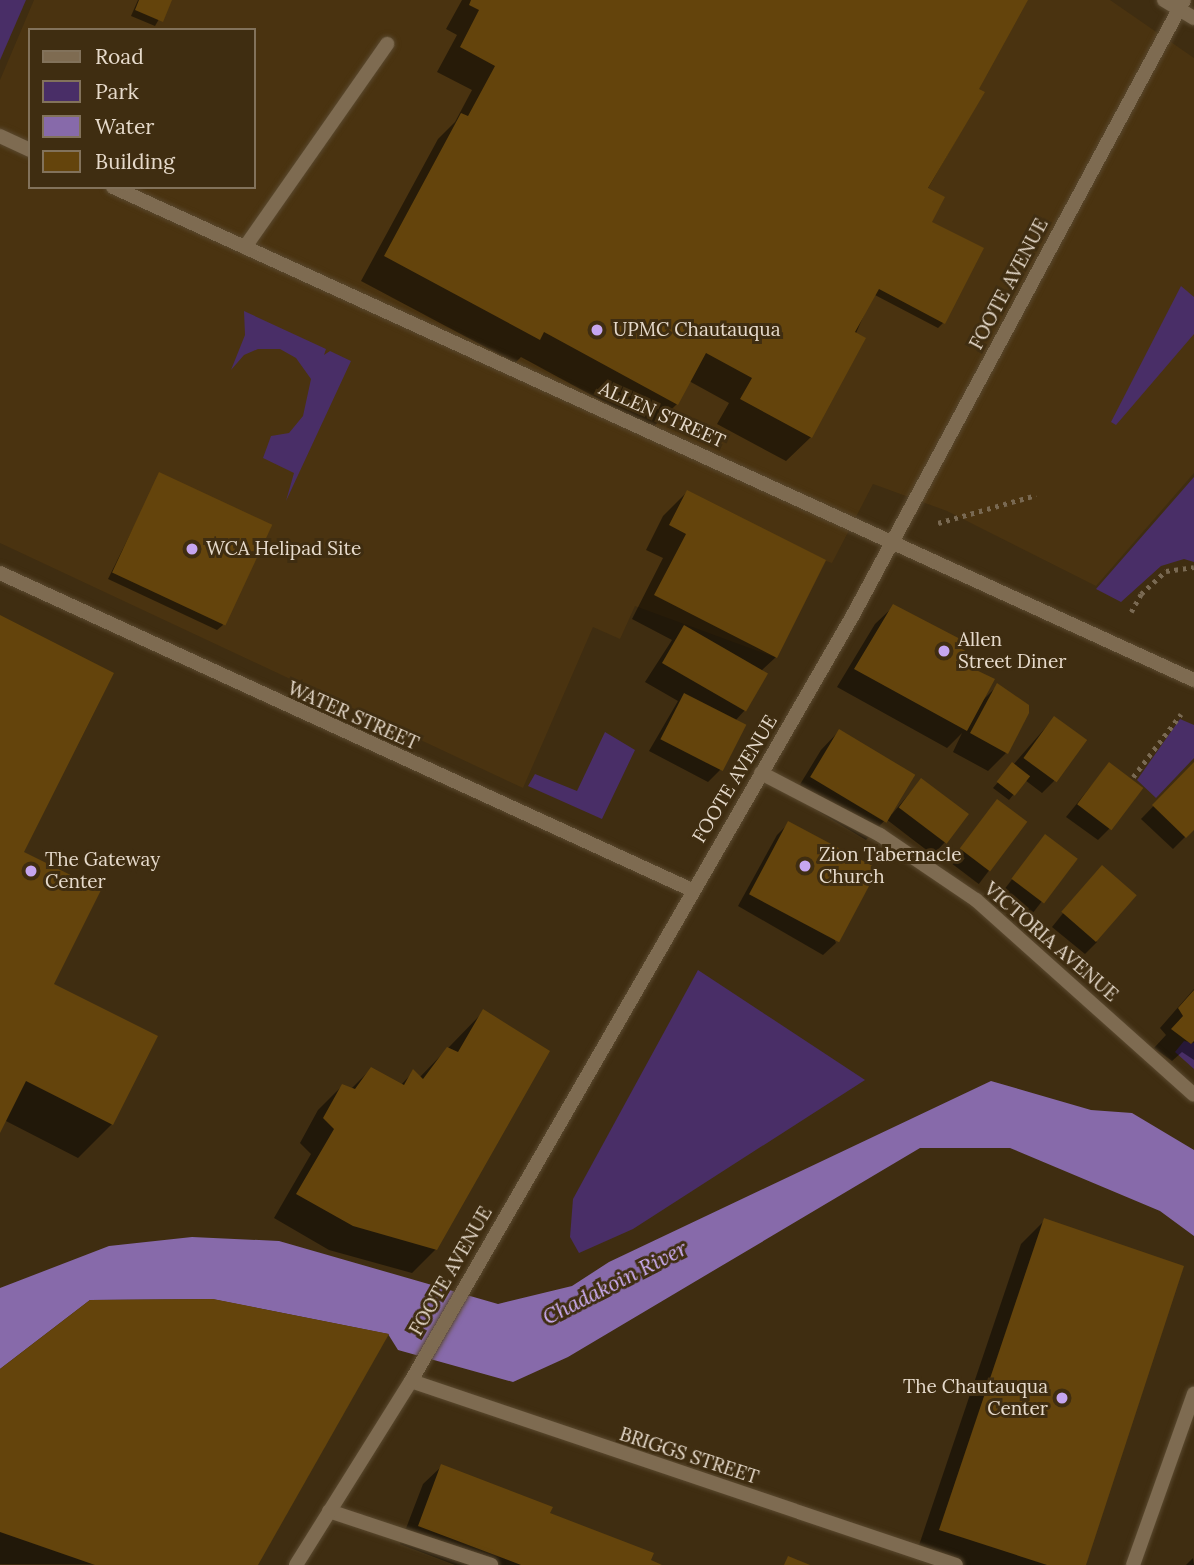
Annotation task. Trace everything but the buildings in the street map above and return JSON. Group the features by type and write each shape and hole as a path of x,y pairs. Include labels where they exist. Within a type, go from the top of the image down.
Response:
{"street":[{"path":"1164,0 1181,4 1194,18"},
{"name":"FOOTE AVENUE","path":"296,1565 421,1364 894,540 1181,4"},
{"path":"245,247 387,44"},
{"path":"0,136 28,149"},
{"name":"ALLEN STREET","path":"117,189 894,540 1194,680"},
{"name":"WATER STREET","path":"0,573 692,890"},
{"name":"VICTORIA AVENUE","path":"761,773 880,835 976,900 1194,1095"},
{"name":"BRIGGS STREET","path":"411,1381 956,1565"},
{"path":"1133,1565 1194,1394"},
{"path":"329,1511 491,1565"}],"path":[{"path":"938,523 1036,495"},
{"path":"1131,612 1141,594 1166,571 1194,567"},
{"path":"1133,777 1181,715"}],"shaded area":[{"name":"UPMC Chautauqua","path":"34,0 1110,0 1194,58 1194,473 1096,586 947,511 873,484 832,563 826,561 777,658 635,606 620,639 593,627 523,788 0,543 0,80"}],"green space":[{"path":"0,0 26,0 0,60"},
{"path":"1181,286 1194,297 1194,334 1116,425 1111,422"},
{"path":"244,311 326,349 324,355 330,351 351,361 286,501 294,473 263,458 271,436 289,433 303,416 311,379 296,358 280,349 258,349 244,355 231,370 245,335"},
{"path":"1194,477 1194,562 1184,559 1161,566 1121,602 1096,589"},
{"path":"1180,719 1194,725 1194,758 1156,798 1137,780"},
{"path":"605,732 635,750 602,819 528,786 535,774 577,791"},
{"path":"698,970 865,1080 633,1229 579,1253 570,1237 573,1199"},
{"path":"1184,1041 1194,1043 1194,1069 1175,1052"}],"water":[{"name":"Chadakoin River","path":"991,1081 1091,1110 1132,1113 1194,1150 1194,1236 1160,1211 1010,1148 920,1148 568,1357 513,1382 398,1350 388,1334 212,1299 90,1300 0,1369 0,1288 109,1246 192,1237 279,1241 498,1304 572,1286 609,1262"}],"place":[{"name":"UPMC Chautauqua","path":"597,330"},
{"name":"WCA Helipad Site","path":"192,549"},
{"name":"Allen Street Diner","path":"944,651"},
{"name":"Zion Tabernacle Church","path":"805,866"},
{"name":"The Gateway Center","path":"31,871"},
{"name":"The Chautauqua Center","path":"1062,1398"}]}
